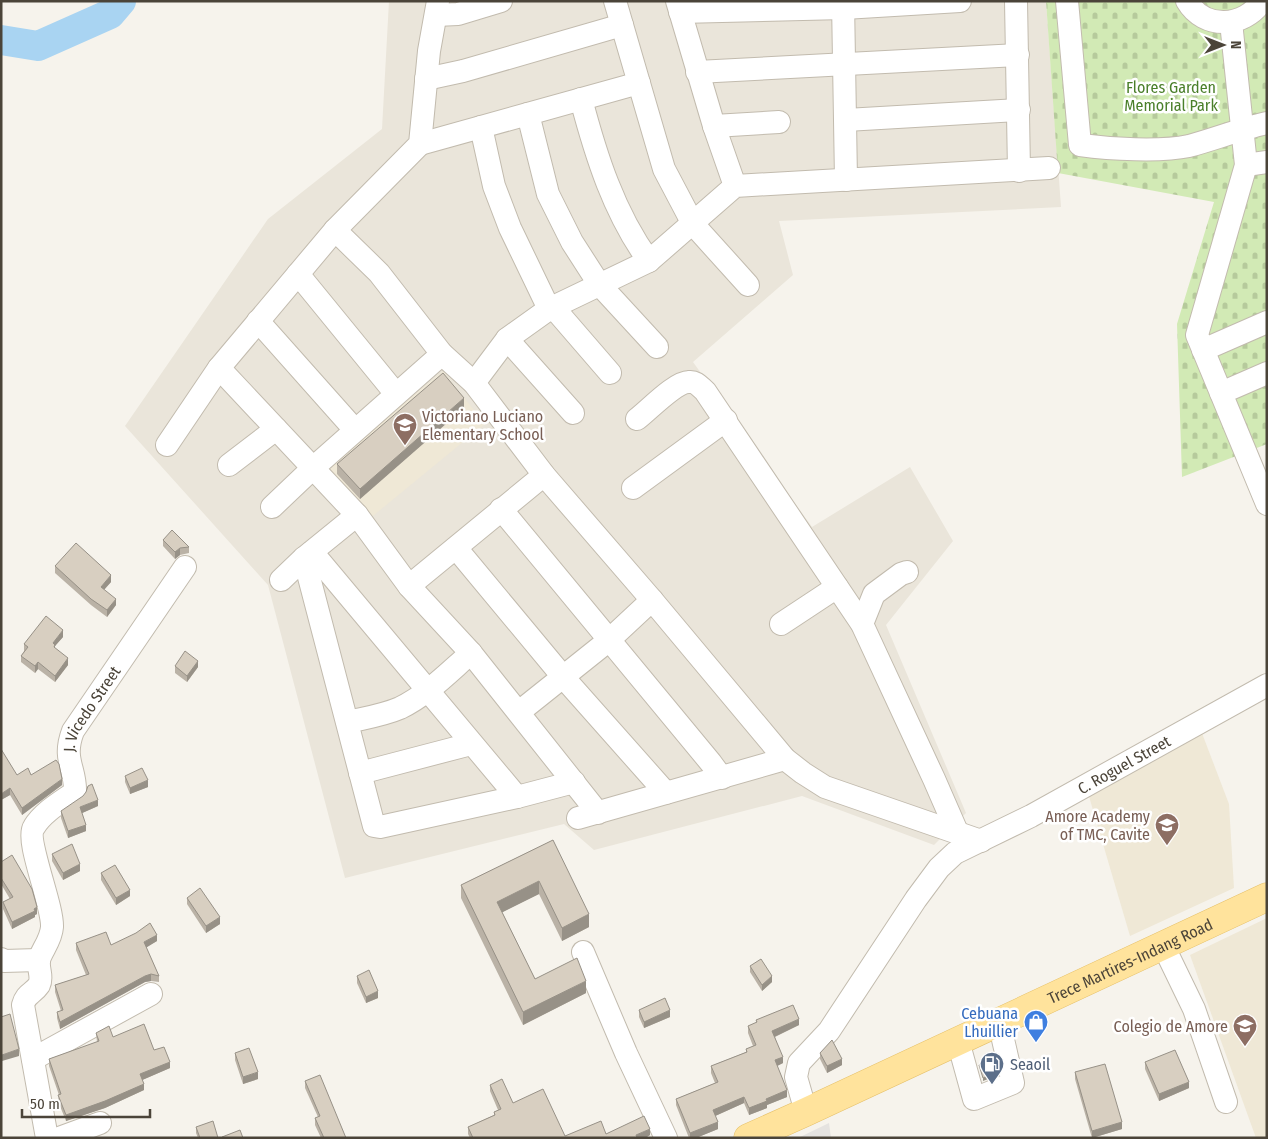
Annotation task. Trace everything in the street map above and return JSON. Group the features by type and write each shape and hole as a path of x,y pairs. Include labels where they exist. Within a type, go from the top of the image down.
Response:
{"main road":[{"name":"Trece Martires-Indang Road","path":"748,1138 1267,897"}],"street":[{"path":"420,144 429,51 437,8 458,14 501,1"},
{"path":"615,1 664,169 693,224 748,285"},
{"path":"735,186 714,126 678,7 960,1"},
{"path":"1016,1 1019,170"},
{"path":"1067,1 1080,145 1166,149 1190,145 1242,128 1267,123"},
{"path":"1187,1 1198,14 1208,20 1219,23 1243,19 1253,12 1262,1"},
{"path":"844,4 846,180"},
{"path":"1231,22 1242,128 1256,163 1197,334 1267,504"},
{"path":"426,79 463,71 622,25"},
{"path":"697,72 1018,54"},
{"path":"167,445 219,368 258,321 335,230 420,144 639,83"},
{"path":"581,100 592,142 609,188 637,244 649,261"},
{"path":"846,120 1019,110"},
{"path":"528,114 548,194 572,242 599,284 657,347"},
{"path":"714,126 779,122"},
{"path":"481,127 494,186 510,228 551,308 610,374"},
{"path":"474,383 507,339 551,308 649,261 735,186 1049,168"},
{"path":"335,230 379,272 442,354 474,383 544,476 652,600 785,759 802,773 825,787 980,841"},
{"path":"298,274 396,394"},
{"path":"258,321 355,430"},
{"path":"1203,350 1267,322"},
{"path":"507,339 572,413"},
{"path":"272,507 355,430 442,354"},
{"path":"219,368 357,515 409,586 471,653 574,782 588,815 785,759"},
{"path":"1221,393 1267,373"},
{"path":"638,419 680,383 690,381 696,383 705,391 862,624 958,834"},
{"path":"633,488 726,420"},
{"path":"230,465 276,429"},
{"path":"409,586 544,476"},
{"path":"501,510 722,778"},
{"path":"281,580 357,515"},
{"path":"456,548 564,678 666,793"},
{"path":"308,555 516,797"},
{"path":"308,555 374,826 380,827 516,797 574,782"},
{"name":"J. Vicedo Street","path":"38,960 51,940 52,911 32,842 32,828 44,815 75,792 75,784 68,758 68,742 72,731 185,566"},
{"path":"862,624 874,594 901,574 907,572"},
{"path":"781,624 837,587"},
{"path":"519,712 608,641 652,600"},
{"path":"348,722 401,708 427,692 471,653"},
{"name":"C. Roguel Street","path":"806,1112 796,1077 799,1063 834,1024 931,877 955,852 1031,816 1267,685"},
{"path":"360,773 471,744"},
{"path":"1163,945 1194,1009 1226,1102"},
{"path":"583,952 626,1053 666,1138"},
{"path":"1,959 4,961 38,960 41,978 39,985 25,998 23,1005 47,1138"},
{"path":"34,1059 151,994"},
{"path":"958,1042 974,1098 1013,1083 999,1022"},
{"path":"59,1138 100,1123"}],"shaded area":[{"path":"389,1 1046,1 1061,207 779,221 793,275 693,362 812,527 910,467 953,541 886,625 966,813 934,845 802,796 594,850 564,824 345,878 268,585 125,426 268,219 382,129"},
{"name":"Victoriano Luciano Elementary School","path":"443,371 485,424 368,520 325,468"},
{"name":"Amore Academy of TMC, Cavite","path":"1200,728 1229,804 1234,888 1130,936 1088,793"},
{"name":"Colegio de Amore","path":"1267,918 1267,1138 1256,1138 1190,955"},
{"path":"829,1123 831,1138 798,1138"}],"green space":[{"name":"Flores Garden Memorial Park","path":"1046,1 1267,1 1267,444 1182,477 1177,324 1214,202 1058,173"}],"building":[{"path":"443,373 464,398 360,489 337,464"},
{"path":"172,530 189,547 180,548 175,552 163,540"},
{"path":"76,543 111,575 101,587 116,599 107,610 91,599 55,566"},
{"path":"46,616 63,630 53,643 54,647 68,658 55,676 38,662 35,666 21,656 28,647 24,644"},
{"path":"185,651 198,661 187,676 175,666"},
{"path":"1,749 17,775 28,768 31,775 56,760 59,764 62,779 22,808 10,788 1,794"},
{"path":"142,768 148,780 130,788 125,776"},
{"path":"92,784 98,800 80,807 86,825 68,831 61,811 83,796 88,786"},
{"path":"553,840 589,914 562,928 539,881 497,902 535,979 577,958 586,981 523,1012 461,885"},
{"path":"72,844 80,864 63,873 52,854"},
{"path":"12,855 32,889 37,907 34,909 35,911 12,922 3,902 13,897 1,878 1,862"},
{"path":"115,865 130,890 116,898 101,873"},
{"path":"200,888 220,917 206,926 187,898"},
{"path":"150,923 157,935 144,942 159,976 151,974 145,976 60,1022 57,1012 63,1010 55,985 89,974 76,943 106,932 111,945 136,933"},
{"path":"761,959 772,976 762,985 750,966"},
{"path":"369,970 378,991 366,997 357,976"},
{"path":"665,998 670,1010 644,1022 639,1010"},
{"path":"793,1005 799,1019 772,1031 783,1057 775,1060 787,1090 749,1108 744,1097 713,1110 718,1122 690,1133 676,1099 718,1082 711,1066 747,1052 746,1049 756,1045 748,1026 757,1022 756,1020"},
{"path":"10,1014 19,1049 2,1055 1,1017"},
{"path":"144,1024 154,1050 164,1047 170,1062 140,1074 144,1084 66,1115 58,1095 61,1094 49,1059 99,1041 96,1033 109,1026 113,1037"},
{"path":"832,1040 842,1059 827,1066 820,1053"},
{"path":"249,1048 258,1072 243,1077 235,1053"},
{"path":"1175,1050 1189,1082 1159,1094 1145,1062"},
{"path":"995,1059 998,1072 983,1078 979,1065"},
{"path":"1105,1064 1122,1122 1092,1131 1075,1072"},
{"path":"320,1075 346,1138 324,1138 315,1118 320,1116 305,1081"},
{"path":"502,1079 513,1103 543,1089 565,1136 601,1121 606,1134 644,1116 650,1129 636,1135 637,1138 473,1138 468,1127 495,1115 494,1112 501,1109 490,1085"},
{"path":"213,1121 218,1138 200,1138 196,1127"},
{"path":"240,1130 243,1138 222,1138 222,1137"}],"waterway":[{"path":"1,40 38,46 110,14 121,1"}],"place":[{"name":"Victoriano Luciano Elementary School","path":"405,446"},
{"name":"Amore Academy of TMC, Cavite","path":"1167,846"},
{"name":"Cebuana Lhuillier","path":"1036,1043"},
{"name":"Colegio de Amore","path":"1245,1047"},
{"name":"Seaoil","path":"992,1085"}]}
